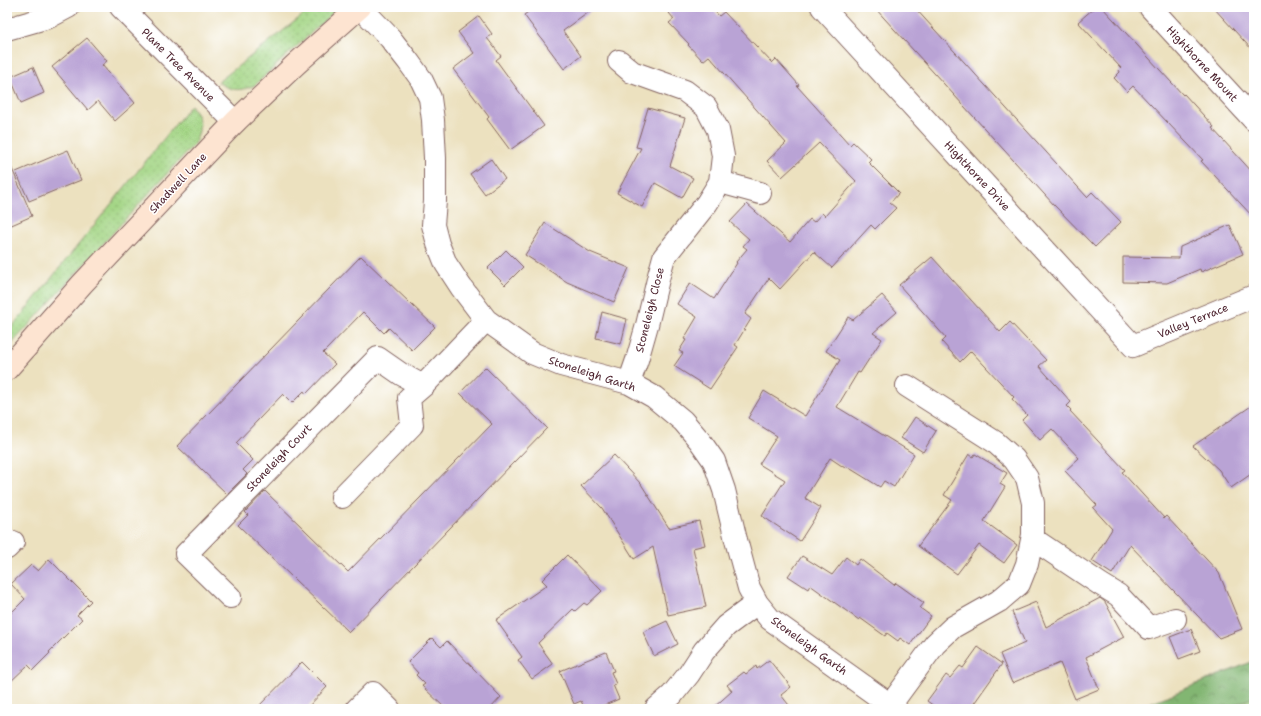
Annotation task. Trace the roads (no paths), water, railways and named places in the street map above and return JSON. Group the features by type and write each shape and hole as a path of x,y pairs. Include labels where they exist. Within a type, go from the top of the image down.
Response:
{"street":[{"path":"7,29 49,17 68,7"},
{"name":"Plane Tree Avenue","path":"121,7 235,122"},
{"name":"Shadwell Lane","path":"7,369 82,284 235,122 296,64 360,7"},
{"name":"Stoneleigh Garth","path":"360,7 390,38 408,61 421,79 430,98 435,158 435,201 433,225 438,244 446,264 486,320 532,353 561,365 629,383 654,397 683,421 714,461 724,490 749,588 756,603 770,619 893,707 935,644 953,627 999,601 1019,584 1027,564 1032,539 1033,502 1027,478 1014,459 995,442 907,386"},
{"name":"Highthorne Drive","path":"822,7 1133,346"},
{"name":"Highthorne Mount","path":"1150,7 1254,120"},
{"name":"Stoneleigh Close","path":"619,61 632,72 685,91 706,107 718,130 723,156 720,182 707,203 664,258 647,325 629,383"},
{"path":"720,182 760,193"},
{"name":"Valley Terrace","path":"1133,346 1254,296"},
{"path":"342,497 412,425 409,398 423,386 486,320"},
{"name":"Stoneleigh Court","path":"230,597 186,554 378,358 401,374 423,386"},
{"path":"1032,539 1118,595 1149,628 1175,619"},
{"path":"656,709 672,695 689,674 704,651 726,626 756,603"},
{"path":"357,709 373,693 389,709"}]}
